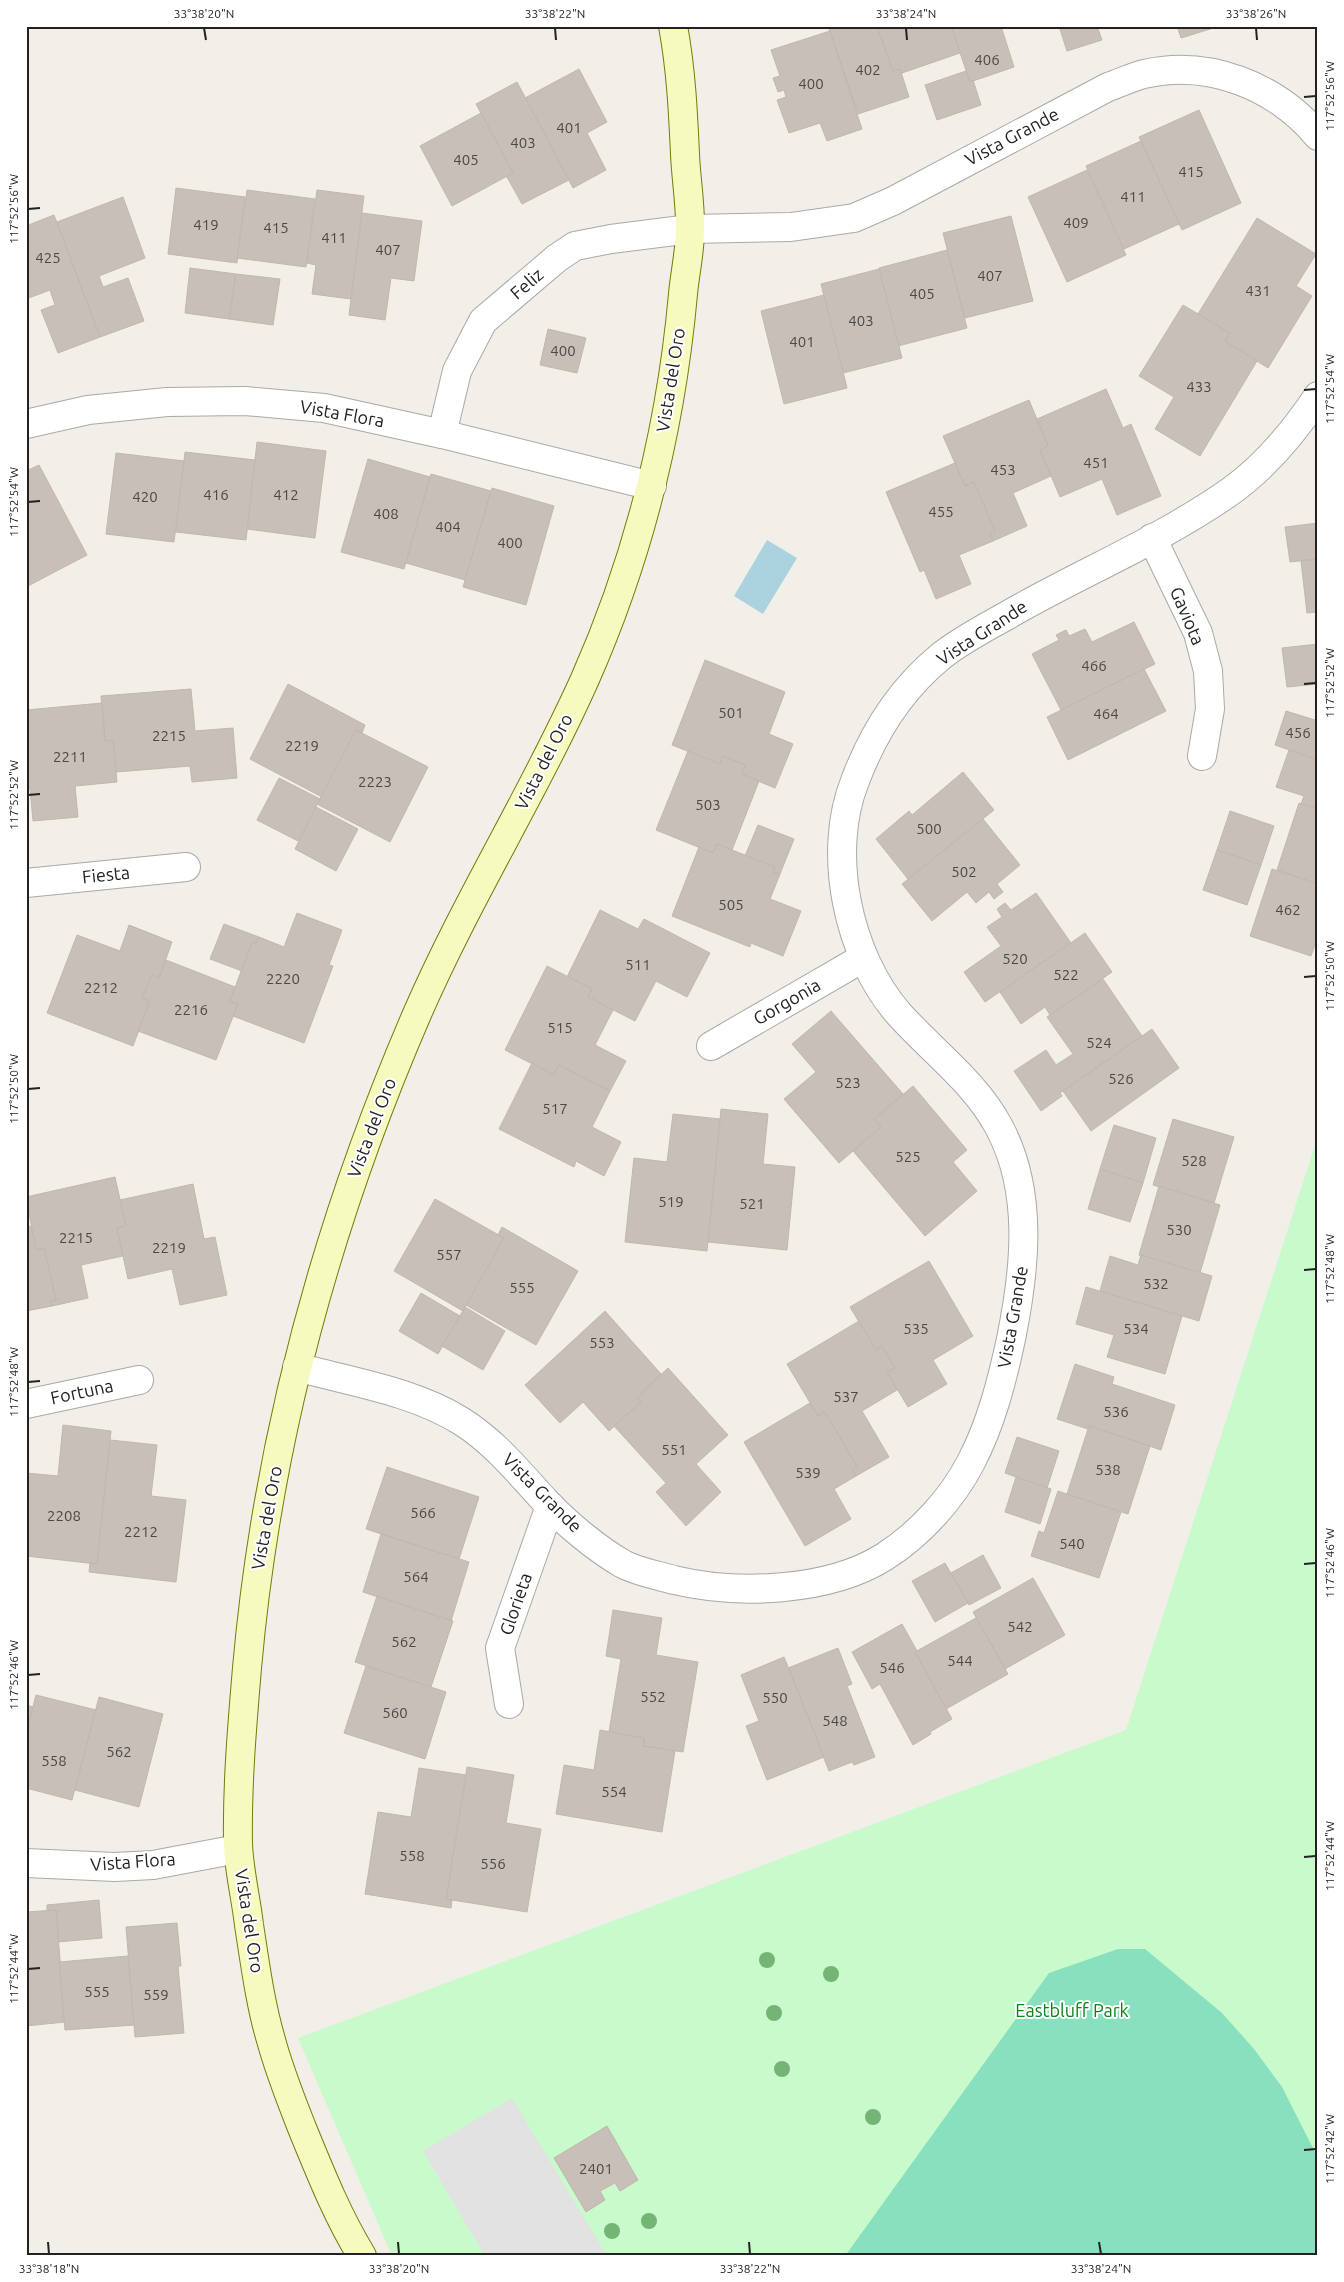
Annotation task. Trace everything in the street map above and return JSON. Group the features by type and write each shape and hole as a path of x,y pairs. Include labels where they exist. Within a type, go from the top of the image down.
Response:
{"street":[{"name":"Vista del Oro","path":"362,2256 326,2187 290,2097 270,2039 254,1956 238,1849 241,1734 251,1615 269,1498 297,1367 319,1284 349,1188 384,1093 424,1000 584,681 610,617 633,552 652,486 675,364 690,229 685,156 685,119 673,26"},
{"name":"Vista Grande","path":"690,229 791,227 854,218 893,201 1108,87 1144,74 1189,69 1234,78 1279,100 1318,136"},
{"name":"Feliz","path":"442,434 457,371 483,321 557,258 575,246 610,239 690,229"},
{"name":"Vista Grande","path":"297,1367 408,1397 456,1418 489,1441 521,1472 550,1506 598,1547 627,1567 700,1586 760,1589 804,1585 853,1571 883,1557 925,1525 959,1484 984,1436 1003,1375 1020,1295 1024,1231 1021,1203 1009,1150 999,1126 970,1085 899,1013 876,984 864,958 844,882 841,857 843,824 852,786 868,748 889,712 914,682 942,655 974,634 1040,597 1196,514 1234,489 1268,460 1300,424 1318,396"},
{"name":"Vista Flora","path":"26,424 88,410 167,402 245,401 324,408 442,434 652,486"},
{"name":"Gaviota","path":"1152,538 1198,633 1208,671 1210,709 1202,756"},
{"name":"Fiesta","path":"26,883 186,867"},
{"name":"Gorgonia","path":"711,1046 864,958"},
{"name":"Fortuna","path":"26,1404 139,1380"},
{"name":"Glorieta","path":"509,1704 500,1648 550,1506"},
{"name":"Vista Flora","path":"26,1863 115,1867 153,1865 238,1849"}],"green space":[{"name":"Eastbluff Park","path":"1318,1136 1318,2256 392,2256 298,2038 1126,1730"},
{"path":"1118,1949 1145,1949 1222,2013 1254,2049 1282,2087 1318,2158 1318,2256 845,2256 1049,1973"}],"shaded area":[{"path":"512,2098 607,2256 485,2256 423,2151"}],"water":[{"path":"767,540 797,558 763,614 734,596"}],"building":[{"path":"828,26 877,26 893,71 900,69 909,97 858,114"},
{"path":"877,26 951,26 960,53 902,73 900,69 893,71"},
{"path":"951,26 1001,26 1014,67 970,82"},
{"path":"1059,26 1097,26 1102,40 1067,51"},
{"path":"1177,26 1220,26 1181,38"},
{"path":"830,31 862,129 827,141 820,123 789,133 777,100 786,97 784,90 778,92 773,78 780,76 771,50"},
{"path":"579,69 607,122 587,133 606,170 573,188 525,98"},
{"path":"966,71 970,82 973,80 981,105 937,120 925,85"},
{"path":"517,82 569,180 522,204 507,177 513,173 476,104"},
{"path":"1199,110 1241,203 1182,230 1139,137"},
{"path":"481,113 513,173 452,206 420,146"},
{"path":"1141,141 1179,224 1124,249 1086,166"},
{"path":"1087,170 1126,255 1067,282 1028,197"},
{"path":"176,188 245,197 237,263 168,254"},
{"path":"247,190 315,199 306,267 237,258"},
{"path":"317,190 364,196 351,299 312,294 316,265 307,263"},
{"path":"123,197 145,258 99,276 103,287 128,278 144,321 100,337 57,222"},
{"path":"362,213 422,221 414,281 391,278 385,320 349,315"},
{"path":"54,215 100,337 58,353 41,310 55,305 50,290 26,299 26,226"},
{"path":"1011,216 1033,301 965,318 943,233"},
{"path":"1257,218 1316,254 1296,286 1312,296 1268,368 1225,341 1230,333 1198,314"},
{"path":"947,250 967,328 898,346 879,268"},
{"path":"190,268 236,274 229,319 185,313"},
{"path":"879,269 902,358 843,373 821,284"},
{"path":"236,274 280,279 273,325 229,319"},
{"path":"824,295 847,388 784,404 761,311"},
{"path":"1183,305 1230,333 1225,341 1257,361 1200,456 1155,429 1174,397 1139,376"},
{"path":"548,329 586,338 577,373 540,365"},
{"path":"1106,389 1123,428 1131,424 1161,496 1117,515 1102,479 1060,497 1040,450 1048,446 1037,419"},
{"path":"1029,400 1048,446 1040,450 1051,476 1013,493 1027,526 993,541 990,534 995,531 974,482 965,486 943,436"},
{"path":"257,442 326,451 315,538 247,529"},
{"path":"185,452 255,460 246,540 176,532"},
{"path":"116,453 184,461 174,542 106,534"},
{"path":"368,459 430,477 404,569 341,552"},
{"path":"955,463 965,486 974,482 995,531 990,534 993,541 959,555 971,584 936,599 924,570 920,572 886,492"},
{"path":"39,465 87,555 28,586 26,582 26,471"},
{"path":"431,474 491,491 465,580 406,563"},
{"path":"492,488 554,506 526,605 463,587"},
{"path":"1318,523 1318,559 1290,562 1285,527"},
{"path":"1318,559 1318,612 1307,613 1301,561"},
{"path":"1134,622 1155,664 1061,710 1032,654 1059,640 1056,635 1066,630 1069,636 1085,629 1092,642"},
{"path":"1318,644 1318,684 1287,687 1282,648"},
{"path":"705,660 785,692 769,734 793,744 775,788 741,774 745,765 723,756 720,764 672,745"},
{"path":"1144,669 1166,711 1068,760 1047,717"},
{"path":"288,684 365,725 362,733 356,730 322,797 250,759"},
{"path":"191,689 195,731 233,728 237,778 192,782 190,766 116,772 113,740 105,741 101,696"},
{"path":"102,703 105,741 113,740 117,782 75,786 78,817 33,821 30,789 26,789 26,710"},
{"path":"1286,711 1318,721 1318,760 1275,745"},
{"path":"356,730 428,767 390,842 317,804"},
{"path":"1289,750 1318,760 1318,809 1301,804 1304,796 1276,787"},
{"path":"688,751 720,764 723,756 745,765 741,774 759,781 732,850 717,844 713,853 656,830"},
{"path":"963,772 994,810 908,879 876,839 909,811 912,815"},
{"path":"279,778 320,799 298,841 257,820"},
{"path":"1299,803 1318,809 1318,884 1277,870"},
{"path":"316,807 358,829 336,871 295,849"},
{"path":"1230,811 1274,826 1261,865 1217,850"},
{"path":"983,819 1020,865 997,884 1003,892 994,899 989,892 976,903 967,892 932,921 902,884"},
{"path":"758,825 794,839 780,874 773,872 775,867 745,856"},
{"path":"717,844 775,867 773,872 780,874 770,899 801,911 783,956 751,943 750,947 672,916 699,847 713,853"},
{"path":"1217,850 1261,865 1247,905 1203,890"},
{"path":"1272,869 1318,884 1318,936 1311,956 1250,936"},
{"path":"1036,893 1071,943 985,1002 964,972 1001,946 987,927 1002,917 997,909 1005,903 1011,910"},
{"path":"600,910 638,929 644,919 710,953 687,997 656,981 635,1021 588,997 592,989 567,977"},
{"path":"297,913 342,930 329,965 333,966 304,1043 233,1016 238,1004 230,1001 252,942 256,944 259,937 284,947"},
{"path":"224,924 259,937 256,944 252,942 242,971 210,959"},
{"path":"129,925 172,942 159,978 152,975 142,998 150,1001 133,1046 47,1013 77,935 120,951"},
{"path":"1085,933 1112,972 1050,1015 1045,1007 1021,1024 1000,992"},
{"path":"166,960 235,987 230,1001 238,1004 216,1060 138,1031 150,1001 142,998 152,975 159,978"},
{"path":"547,966 592,989 588,997 613,1010 595,1045 626,1061 610,1091 559,1065 554,1075 505,1050"},
{"path":"1103,979 1142,1036 1060,1093 1062,1096 1041,1111 1014,1071 1046,1050 1056,1065 1073,1054 1047,1017"},
{"path":"831,1011 903,1094 874,1119 881,1127 839,1163 784,1099 816,1072 792,1044"},
{"path":"1152,1029 1179,1068 1091,1131 1063,1091"},
{"path":"532,1063 554,1075 559,1065 610,1091 592,1127 621,1142 604,1176 576,1161 574,1167 499,1129"},
{"path":"913,1086 967,1150 953,1162 977,1191 925,1236 853,1151 881,1127 874,1119"},
{"path":"721,1109 768,1114 763,1164 795,1167 787,1250 708,1242"},
{"path":"673,1114 720,1119 707,1251 625,1242 634,1158 667,1162"},
{"path":"1173,1119 1234,1137 1214,1203 1153,1185"},
{"path":"1114,1125 1156,1138 1143,1183 1100,1169"},
{"path":"1100,1169 1143,1183 1130,1222 1088,1209"},
{"path":"115,1177 126,1226 117,1228 123,1256 81,1265 88,1298 52,1306 51,1301 56,1300 44,1248 36,1250 26,1197"},
{"path":"193,1184 204,1239 215,1237 227,1295 180,1305 172,1269 128,1279 117,1228 126,1226 120,1200"},
{"path":"1159,1186 1220,1205 1200,1273 1139,1255"},
{"path":"435,1199 504,1238 463,1311 394,1271"},
{"path":"31,1226 36,1250 44,1248 56,1300 51,1301 52,1306 26,1311 26,1227"},
{"path":"502,1227 578,1271 536,1345 466,1305 504,1238 498,1235"},
{"path":"1141,1255 1212,1276 1199,1321 1100,1291 1110,1256 1138,1265"},
{"path":"929,1261 973,1336 933,1360 947,1384 908,1407 887,1372 895,1368 882,1346 876,1350 850,1307"},
{"path":"1086,1287 1182,1316 1165,1374 1107,1357 1114,1335 1076,1324"},
{"path":"421,1293 460,1316 438,1354 399,1331"},
{"path":"465,1307 505,1331 483,1370 442,1346"},
{"path":"605,1311 661,1374 637,1397 641,1402 609,1431 583,1402 560,1423 525,1385"},
{"path":"859,1321 876,1350 882,1346 895,1368 887,1372 897,1390 862,1411 889,1457 856,1476 852,1469 857,1467 825,1412 818,1416 787,1364"},
{"path":"1075,1364 1114,1377 1112,1384 1175,1405 1161,1450 1089,1426 1088,1429 1057,1419"},
{"path":"668,1368 728,1435 696,1464 721,1492 686,1526 656,1492 666,1483 614,1426 641,1402 637,1397"},
{"path":"810,1403 818,1416 825,1412 857,1467 852,1469 856,1476 834,1489 851,1519 805,1546 744,1442"},
{"path":"63,1425 111,1431 97,1564 26,1556 26,1473 58,1476"},
{"path":"1089,1426 1150,1446 1128,1514 1067,1494"},
{"path":"1017,1437 1059,1451 1047,1488 1005,1473"},
{"path":"110,1440 157,1445 151,1496 186,1500 176,1582 89,1572 90,1563 97,1564"},
{"path":"387,1467 479,1497 459,1559 366,1529"},
{"path":"1016,1477 1051,1489 1040,1524 1005,1512"},
{"path":"1058,1491 1121,1512 1099,1578 1031,1556 1039,1531 1044,1533"},
{"path":"381,1534 469,1562 451,1621 363,1592"},
{"path":"983,1555 1001,1588 969,1605 951,1573"},
{"path":"945,1563 968,1603 935,1622 912,1581"},
{"path":"1033,1578 1065,1635 1005,1669 973,1612"},
{"path":"377,1596 453,1621 431,1687 355,1662"},
{"path":"613,1610 662,1618 656,1655 698,1662 683,1752 643,1746 644,1738 609,1732 621,1659 606,1656"},
{"path":"976,1618 1008,1674 946,1709 915,1652"},
{"path":"902,1624 917,1651 915,1652 952,1719 913,1745 880,1684 872,1689 852,1652"},
{"path":"838,1648 852,1684 847,1686 875,1757 854,1765 852,1762 829,1771 788,1668"},
{"path":"784,1657 824,1757 767,1780 746,1726 759,1721 741,1675"},
{"path":"366,1666 446,1692 425,1759 344,1733"},
{"path":"36,1695 96,1710 72,1800 26,1788 26,1733"},
{"path":"99,1697 163,1714 139,1807 75,1790"},
{"path":"26,1705 33,1707 26,1733"},
{"path":"600,1730 644,1738 643,1746 675,1751 662,1832 556,1814 564,1765 594,1770"},
{"path":"467,1767 514,1775 506,1823 541,1829 527,1912 446,1899"},
{"path":"419,1768 466,1775 446,1899 452,1900 451,1908 365,1894 378,1812 411,1817"},
{"path":"99,1900 102,1938 58,1942 56,1910 47,1910 47,1905"},
{"path":"56,1910 65,2022 26,2026 26,1959 30,1958 29,1949 26,1950 26,1912"},
{"path":"177,1923 181,1966 178,1966 184,2033 135,2037 126,1927"},
{"path":"128,1956 134,2025 65,2030 59,1962"},
{"path":"607,2126 638,2180 620,2191 615,2183 600,2191 605,2200 586,2212 554,2158"}]}
